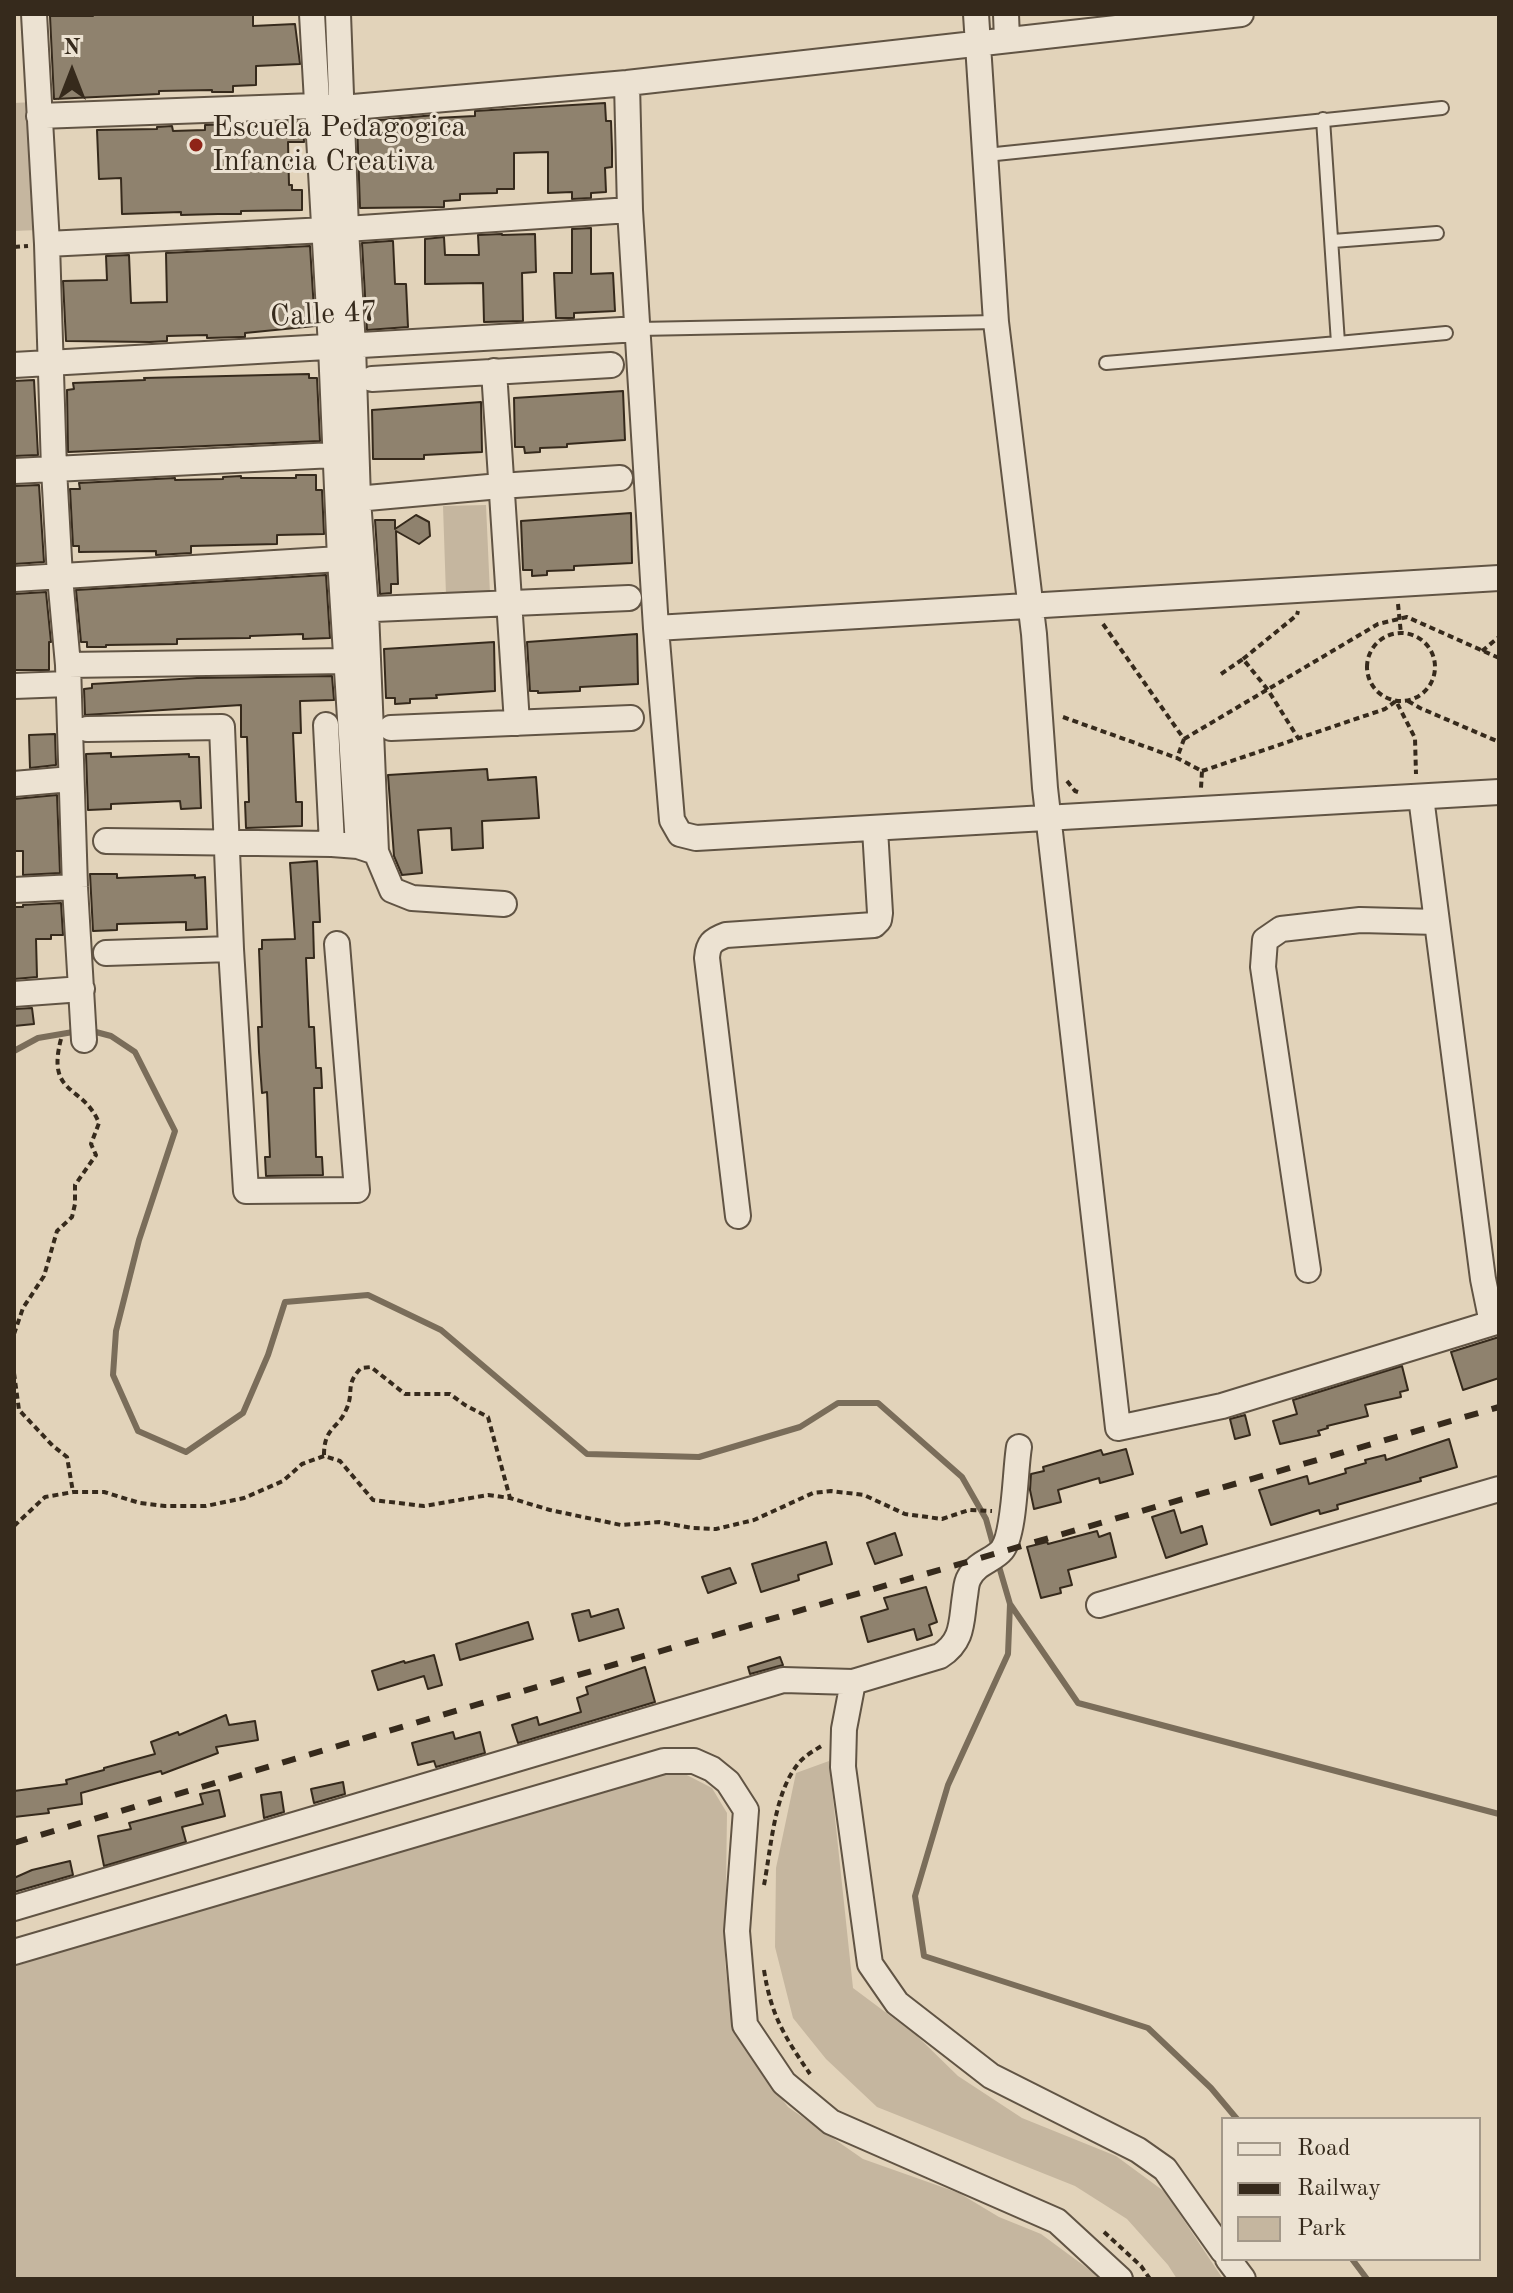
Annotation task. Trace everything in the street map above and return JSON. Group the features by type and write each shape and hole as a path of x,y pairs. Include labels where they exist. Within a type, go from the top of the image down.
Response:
{"street":[{"path":"34,14 82,989 73,1038"},
{"path":"312,14 315,106 335,229 367,849"},
{"path":"335,229 342,108 338,14"},
{"path":"976,14 996,322 1030,606 1049,819 1118,1428 1222,1406 1495,1322 1483,1279 1418,786"},
{"path":"1006,14 1007,40"},
{"path":"39,116 315,106 342,108 627,83 1241,14"},
{"path":"627,83 630,210 656,628 672,820 680,834 696,838 1049,819 1418,786 1499,792"},
{"path":"47,244 630,210"},
{"name":"Calle 47","path":"14,365 639,329"},
{"path":"372,379 611,365"},
{"path":"494,371 517,723"},
{"path":"14,471 346,456"},
{"path":"348,500 620,478"},
{"path":"348,500 340,559 355,610 346,661 367,849 392,890 412,898 504,904"},
{"path":"14,579 340,559"},
{"path":"656,628 1499,578"},
{"path":"355,610 629,598"},
{"path":"14,686 68,674 346,661"},
{"path":"391,728 631,718"},
{"path":"326,725 332,844"},
{"path":"87,729 222,727 231,949 246,1191 357,1190 337,944"},
{"path":"14,784 71,779"},
{"path":"738,1216 708,946 726,935 874,925 880,913 875,829"},
{"path":"106,841 332,844 367,849"},
{"path":"14,890 75,887"},
{"path":"1308,1270 1263,967 1265,940 1281,929 1360,920 1437,922"},
{"path":"106,953 231,949"},
{"path":"14,994 82,989"},
{"path":"14,1908 783,1680 853,1682 940,1656 951,1649 958,1639 968,1579 981,1563 1002,1550 1012,1512 1019,1447"},
{"path":"1099,1605 1499,1489"},
{"path":"853,1682 844,1729 843,1767 870,1964 897,2003 991,2076 1138,2150 1165,2169 1221,2248"},
{"path":"14,1952 664,1761 694,1761 712,1769 728,1782 746,1810 737,1931 745,2025 784,2083 831,2122 1057,2221 1120,2279"},
{"path":"1230,2261 1243,2279"}],"lane":[{"path":"986,155 1442,108"},
{"path":"1323,119 1338,343"},
{"path":"1333,241 1437,233"},
{"path":"639,329 996,322"},
{"path":"1106,363 1446,333"}],"path":[{"path":"1221,674 1297,615 1302,602"},
{"path":"1096,615 1184,739"},
{"path":"1177,758 1184,739 1378,624 1407,617 1499,658"},
{"path":"1399,618 1401,634"},
{"path":"1401,634 1418,637 1433,655 1436,667 1434,678 1419,697 1408,701 1385,697 1375,690 1369,680 1369,656 1383,638 1401,634"},
{"path":"1482,651 1499,637"},
{"path":"1243,659 1268,690 1298,738"},
{"path":"1060,716 1177,758 1202,771 1385,709 1396,701"},
{"path":"1396,701 1415,738 1418,786"},
{"path":"1408,701 1499,742"},
{"path":"1201,788 1202,771"},
{"path":"1065,779 1075,791 1086,795"},
{"path":"14,1334 23,1308 44,1276 57,1231 72,1217 75,1185 96,1155 91,1144 99,1123 94,1111 71,1092 57,1070 58,1052 73,1038"},
{"path":"324,1456 324,1441 346,1411 350,1380 361,1368 371,1367 405,1394 450,1394 488,1417 510,1498"},
{"path":"14,1373 19,1410 67,1457 73,1492"},
{"path":"14,1526 45,1497 73,1492 104,1492 140,1503 165,1506 206,1506 244,1498 283,1481 302,1464 324,1456 340,1461 373,1500 424,1506 488,1495 621,1525 659,1522 716,1529 754,1520 813,1493 831,1491 864,1495 905,1514 942,1519 969,1510 1012,1512"},
{"path":"763,1890 777,1812 787,1780 799,1762 844,1729"},
{"path":"762,1956 769,1999 785,2037 819,2083"},
{"path":"1098,2228 1121,2246 1150,2279"}],"green space":[{"path":"33,102 38,230 14,231 14,103"},
{"path":"486,505 490,594 446,595 443,506"},
{"path":"829,1761 853,1988 916,2035 958,2076 1022,2118 1116,2156 1165,2192 1223,2279 1177,2279 1127,2219 1075,2186 877,2107 826,2059 793,2018 775,1947 776,1868 796,1773"},
{"path":"681,1772 712,1788 727,1813 725,1962 731,2017 754,2062 788,2107 863,2159 959,2193 999,2217 1041,2234 1102,2279 14,2279 14,1954 647,1776"}],"building":[{"path":"253,14 253,26 295,24 300,64 256,66 256,85 233,86 233,92 159,91 159,94 54,99 50,16"},
{"path":"605,103 606,121 611,121 612,149 612,167 605,168 606,192 591,193 591,198 572,199 572,192 548,193 548,152 514,153 514,189 497,189 497,193 460,194 460,200 444,201 444,207 360,208 357,122 435,115 435,118 475,116 475,111"},
{"path":"303,122 304,142 288,142 289,185 292,185 292,190 302,190 302,210 241,211 241,214 122,214 121,178 99,179 97,130 172,126 173,131 205,130 205,125"},
{"path":"591,228 591,274 613,273 615,311 574,313 574,318 556,318 554,273 572,273 572,229"},
{"path":"535,234 536,272 522,273 523,321 484,322 483,283 425,284 425,239 444,237 445,255 479,255 478,235"},
{"path":"393,241 395,284 406,284 408,327 367,330 362,243"},
{"path":"310,246 315,326 245,333 245,337 167,336 167,341 150,342 66,341 63,281 107,280 106,256 129,255 131,303 167,302 166,253"},
{"path":"309,374 309,378 317,378 320,441 68,452 67,390 74,389 73,383"},
{"path":"34,380 38,455 14,456 14,381"},
{"path":"623,391 625,440 567,444 567,447 540,448 540,452 525,453 524,447 515,447 514,398"},
{"path":"481,402 482,452 424,455 424,459 373,459 372,410"},
{"path":"296,475 316,475 316,490 322,490 324,534 277,535 277,544 191,546 191,553 156,555 156,551 79,552 79,546 73,546 70,489 80,489 79,483 241,476 296,478"},
{"path":"39,485 44,562 14,564 14,486"},
{"path":"631,513 632,563 574,566 574,570 547,571 547,575 532,576 532,570 523,570 521,521"},
{"path":"416,515 429,522 430,536 419,544 396,531 398,584 391,584 391,593 380,594 375,520 395,520 395,529"},
{"path":"326,575 330,638 303,639 303,634 250,636 177,639 177,644 106,647 87,647 87,642 81,642 76,590"},
{"path":"46,592 51,642 49,670 14,670 14,594"},
{"path":"637,634 638,684 580,687 580,691 530,691 527,642"},
{"path":"494,642 495,691 436,695 437,698 410,699 410,703 395,704 395,698 386,698 384,649"},
{"path":"332,676 334,700 300,701 301,733 293,733 296,802 302,802 302,826 246,828 245,802 249,802 247,737 241,737 241,705 85,715 84,689 92,688 92,684 197,678"},
{"path":"55,734 56,765 30,768 29,735"},
{"path":"111,753 111,757 189,754 189,757 199,757 201,808 181,809 180,801 111,804 111,809 88,810 86,754"},
{"path":"487,769 488,780 536,777 539,818 482,821 483,848 452,850 451,828 418,830 422,873 402,875 394,856 388,775"},
{"path":"57,795 60,873 23,875 23,851 14,851 14,799"},
{"path":"317,861 320,922 313,922 314,958 306,958 309,1027 314,1027 316,1068 321,1068 322,1088 314,1088 316,1157 322,1157 323,1175 266,1176 265,1157 270,1157 267,1092 262,1093 259,1052 258,1027 262,1027 259,949 262,949 262,940 295,939 290,863"},
{"path":"90,874 117,874 117,878 205,877 207,929 186,930 186,922 117,924 117,930 93,931"},
{"path":"61,903 63,935 36,939 37,977 14,979 15,907"},
{"path":"32,1008 34,1024 14,1026 14,1009"},
{"path":"1499,1337 1499,1378 1463,1390 1451,1352"},
{"path":"1402,1366 1408,1390 1400,1392 1401,1397 1365,1405 1368,1416 1327,1426 1318,1431 1320,1435 1280,1444 1273,1421 1297,1414 1293,1400"},
{"path":"1245,1415 1250,1435 1235,1439 1230,1419"},
{"path":"1449,1439 1457,1467 1420,1478 1421,1481 1337,1505 1338,1509 1320,1514 1319,1510 1271,1525 1259,1490 1307,1476 1309,1484 1346,1473 1345,1469 1366,1463 1365,1460 1385,1455 1386,1460"},
{"path":"1126,1449 1133,1474 1100,1483 1099,1478 1058,1490 1061,1502 1034,1509 1031,1474 1044,1471 1043,1467 1101,1450 1103,1455"},
{"path":"1174,1510 1181,1533 1202,1526 1207,1544 1166,1558 1152,1517"},
{"path":"1097,1531 1099,1537 1110,1533 1116,1557 1068,1570 1072,1585 1060,1588 1061,1593 1041,1598 1027,1547"},
{"path":"895,1533 902,1555 875,1564 867,1543"},
{"path":"826,1542 832,1564 798,1575 799,1580 761,1592 752,1564"},
{"path":"730,1568 736,1583 708,1593 702,1577"},
{"path":"926,1587 937,1622 929,1625 932,1635 917,1640 914,1629 868,1642 861,1617 888,1609 884,1598"},
{"path":"618,1609 624,1628 579,1641 572,1614 589,1610 591,1617"},
{"path":"528,1622 533,1639 460,1660 456,1644"},
{"path":"434,1655 442,1685 428,1689 424,1676 378,1690 372,1671"},
{"path":"780,1657 783,1665 750,1674 748,1667"},
{"path":"645,1667 655,1702 518,1743 512,1725 537,1717 539,1725 581,1712 577,1698 588,1694 586,1687"},
{"path":"226,1715 229,1725 255,1721 258,1740 216,1747 218,1753 162,1774 161,1771 81,1793 82,1804 48,1809 49,1813 14,1817 14,1791 67,1784 66,1780 155,1754 151,1742 178,1732 179,1735"},
{"path":"453,1732 455,1739 480,1732 485,1753 436,1767 434,1761 418,1765 412,1743"},
{"path":"343,1782 345,1794 314,1803 311,1789"},
{"path":"219,1790 225,1816 182,1827 186,1842 104,1866 98,1836 131,1829 129,1823 203,1804 200,1794"},
{"path":"281,1792 284,1812 264,1818 261,1795"},
{"path":"70,1861 73,1875 14,1892 14,1878 32,1870"}],"waterway":[{"path":"92,1031 111,1036 135,1052 175,1131 139,1240 116,1331 113,1375 138,1431 186,1452 243,1413 268,1355 285,1302 368,1295 441,1330 587,1454 699,1457 800,1427 838,1403 878,1403 962,1477 986,1519 994,1548"},
{"path":"14,1051 38,1038 73,1032"},
{"path":"998,1563 1010,1604 1008,1654 948,1785 915,1896 924,1956 1148,2028 1211,2088 1235,2117"},
{"path":"1010,1604 1078,1703 1499,1814"},
{"path":"1354,2261 1367,2279"}],"railway":[{"path":"14,1843 465,1708 1499,1407"}],"place":[{"name":"Escuela Pedagogica Infancia Creativa","path":"196,145"}]}
